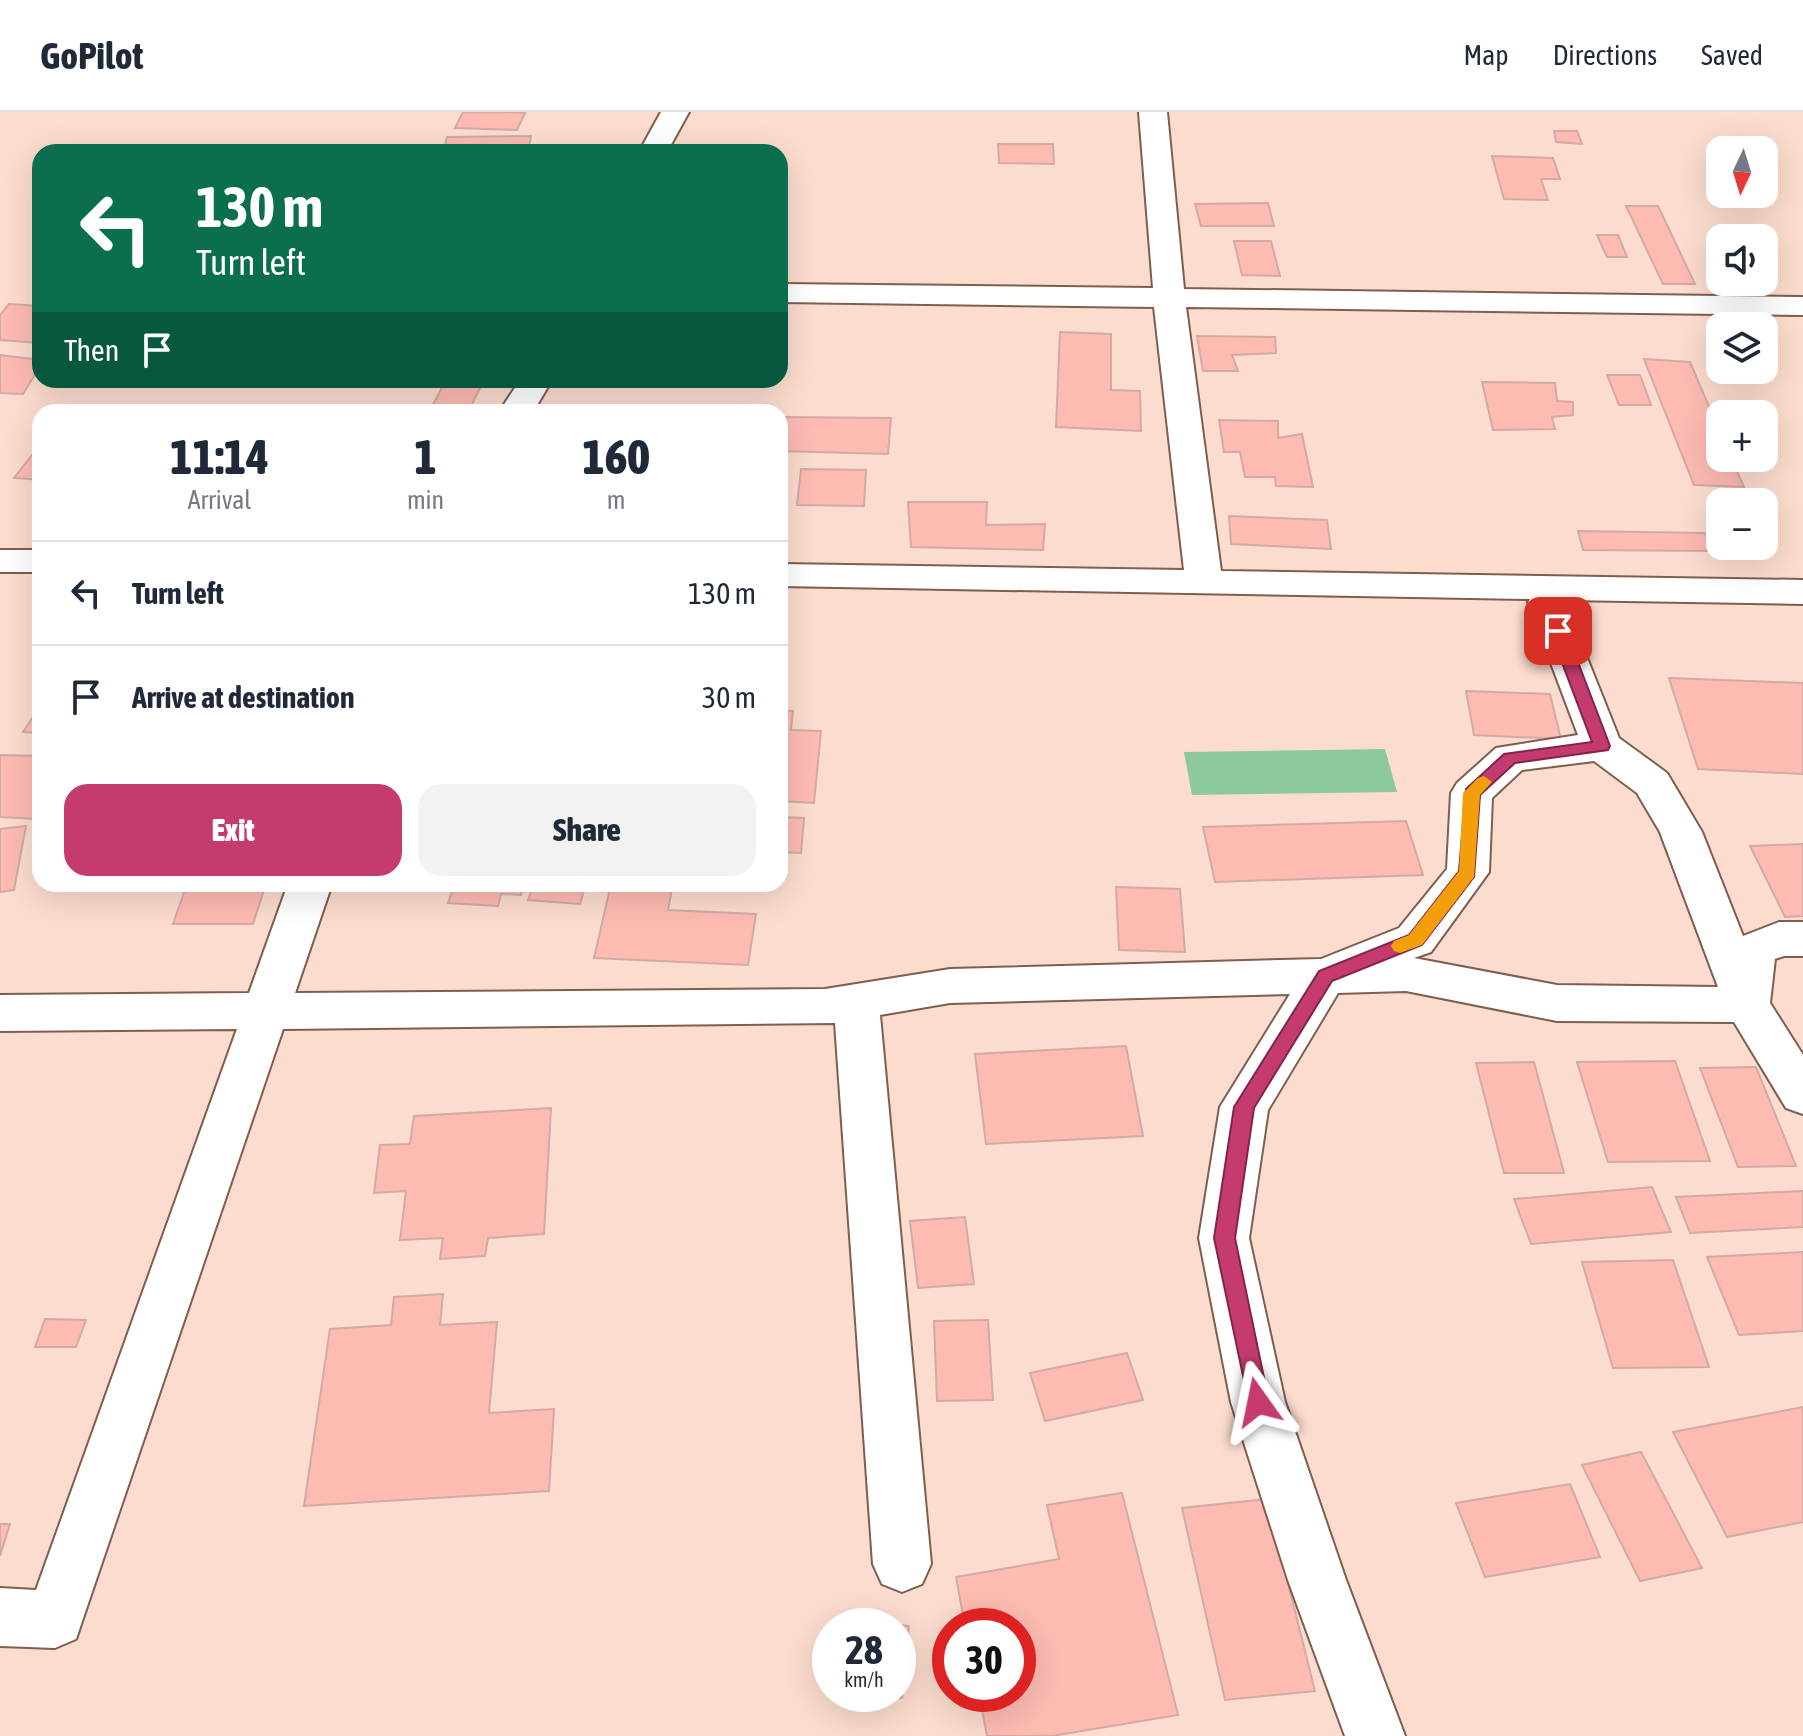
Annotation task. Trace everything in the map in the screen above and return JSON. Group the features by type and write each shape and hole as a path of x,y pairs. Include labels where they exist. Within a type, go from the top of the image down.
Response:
{"street":[{"path":"657,144 675,112"},
{"path":"1153,112 1169,299 1204,582"},
{"path":"788,293 1803,306"},
{"path":"0,561 32,561"},
{"path":"788,575 1803,592"},
{"path":"1547,602 1602,746 1652,783 1681,832 1747,1005 1803,1095"},
{"path":"1375,1736 1317,1580 1258,1402 1224,1238 1244,1107 1325,976 1415,940 1468,872 1472,793 1510,758 1602,746"},
{"path":"0,1617 55,1619 307,892"},
{"path":"1747,1005 1754,950 1779,939 1803,939"},
{"path":"0,1013 825,1007 950,986 1406,974 1557,1003 1747,1005"},
{"path":"856,1001 902,1564"}],"green space":[{"path":"1385,749 1397,792 1192,795 1184,752"}],"building":[{"path":"463,112 525,113 517,130 455,128"},
{"path":"1554,131 1577,131 1582,144 1556,142"},
{"path":"531,136 530,144 445,144 447,137"},
{"path":"998,144 1053,144 1054,164 999,163"},
{"path":"1492,156 1553,158 1560,179 1541,179 1548,200 1504,199"},
{"path":"1268,203 1274,226 1201,226 1195,204"},
{"path":"1626,206 1658,206 1695,284 1663,284"},
{"path":"1597,235 1618,235 1627,257 1607,257"},
{"path":"1234,241 1271,241 1280,276 1242,275"},
{"path":"9,304 32,305 32,342 0,340 0,315"},
{"path":"1060,332 1111,334 1111,390 1140,391 1141,431 1056,427"},
{"path":"1197,336 1275,337 1276,353 1232,355 1238,371 1203,371"},
{"path":"0,355 32,359 32,379 23,394 0,393"},
{"path":"1644,359 1690,362 1706,400 1706,472 1737,472 1744,487 1694,485"},
{"path":"1607,375 1640,375 1651,405 1619,405"},
{"path":"1482,382 1555,383 1557,401 1573,402 1573,415 1552,417 1555,429 1493,430"},
{"path":"442,388 480,388 472,404 433,404"},
{"path":"788,417 891,418 888,454 788,451"},
{"path":"1219,420 1278,421 1278,438 1302,434 1313,487 1276,486 1275,477 1245,477 1240,452 1224,452"},
{"path":"32,455 32,479 14,478"},
{"path":"801,469 866,470 864,506 797,505"},
{"path":"908,502 987,502 986,525 1045,524 1043,550 911,547"},
{"path":"1229,516 1327,520 1331,549 1231,544"},
{"path":"1578,531 1705,533 1706,536 1706,551 1583,550"},
{"path":"1669,678 1803,683 1803,774 1698,769"},
{"path":"1466,691 1550,694 1561,739 1474,735"},
{"path":"788,711 793,711 791,730 821,731 814,803 788,801"},
{"path":"32,718 32,733 23,732"},
{"path":"0,755 32,756 32,819 0,817"},
{"path":"788,817 804,818 801,853 788,852"},
{"path":"1406,821 1423,875 1215,882 1203,827"},
{"path":"26,826 14,890 0,892 0,829"},
{"path":"1803,844 1803,916 1785,917 1750,846"},
{"path":"1116,887 1180,889 1185,952 1119,950"},
{"path":"184,892 263,892 253,924 173,924"},
{"path":"452,892 522,892 521,895 501,894 498,906 448,903"},
{"path":"531,892 584,892 580,904 528,900"},
{"path":"609,892 671,892 668,910 756,914 748,965 594,958"},
{"path":"1126,1046 1143,1136 986,1144 975,1054"},
{"path":"1675,1061 1710,1161 1608,1162 1577,1062"},
{"path":"1534,1062 1564,1173 1504,1173 1476,1063"},
{"path":"1756,1067 1796,1166 1738,1167 1700,1068"},
{"path":"551,1108 544,1234 488,1238 485,1256 440,1259 443,1238 400,1240 406,1191 374,1193 380,1145 410,1144 414,1116"},
{"path":"1652,1187 1671,1232 1531,1244 1514,1199"},
{"path":"1803,1191 1803,1227 1690,1233 1676,1197"},
{"path":"965,1217 974,1284 918,1288 910,1221"},
{"path":"1803,1252 1803,1331 1739,1335 1707,1257"},
{"path":"1673,1260 1709,1367 1613,1368 1582,1262"},
{"path":"443,1294 440,1325 497,1322 489,1413 554,1409 549,1491 304,1506 330,1329 391,1325 394,1297"},
{"path":"45,1319 86,1320 76,1347 35,1347"},
{"path":"988,1320 993,1400 937,1401 934,1321"},
{"path":"1127,1353 1143,1400 1045,1421 1030,1373"},
{"path":"1803,1407 1803,1522 1727,1537 1673,1432"},
{"path":"1641,1452 1702,1568 1640,1581 1582,1465"},
{"path":"1570,1484 1600,1557 1485,1577 1456,1503"},
{"path":"1122,1493 1178,1715 1052,1736 987,1736 982,1712 1036,1712 1036,1608 962,1608 956,1577 1059,1559 1047,1505"},
{"path":"1267,1499 1315,1691 1225,1700 1182,1508"},
{"path":"0,1524 10,1524 0,1556"}],"slow traffic":[{"path":"1400,946 1415,940 1468,872 1472,793 1484,782"}],"route":[{"path":"1258,1402 1224,1238 1244,1107 1325,976 1415,940 1468,872 1472,793 1510,758 1602,746 1558,631"}]}
